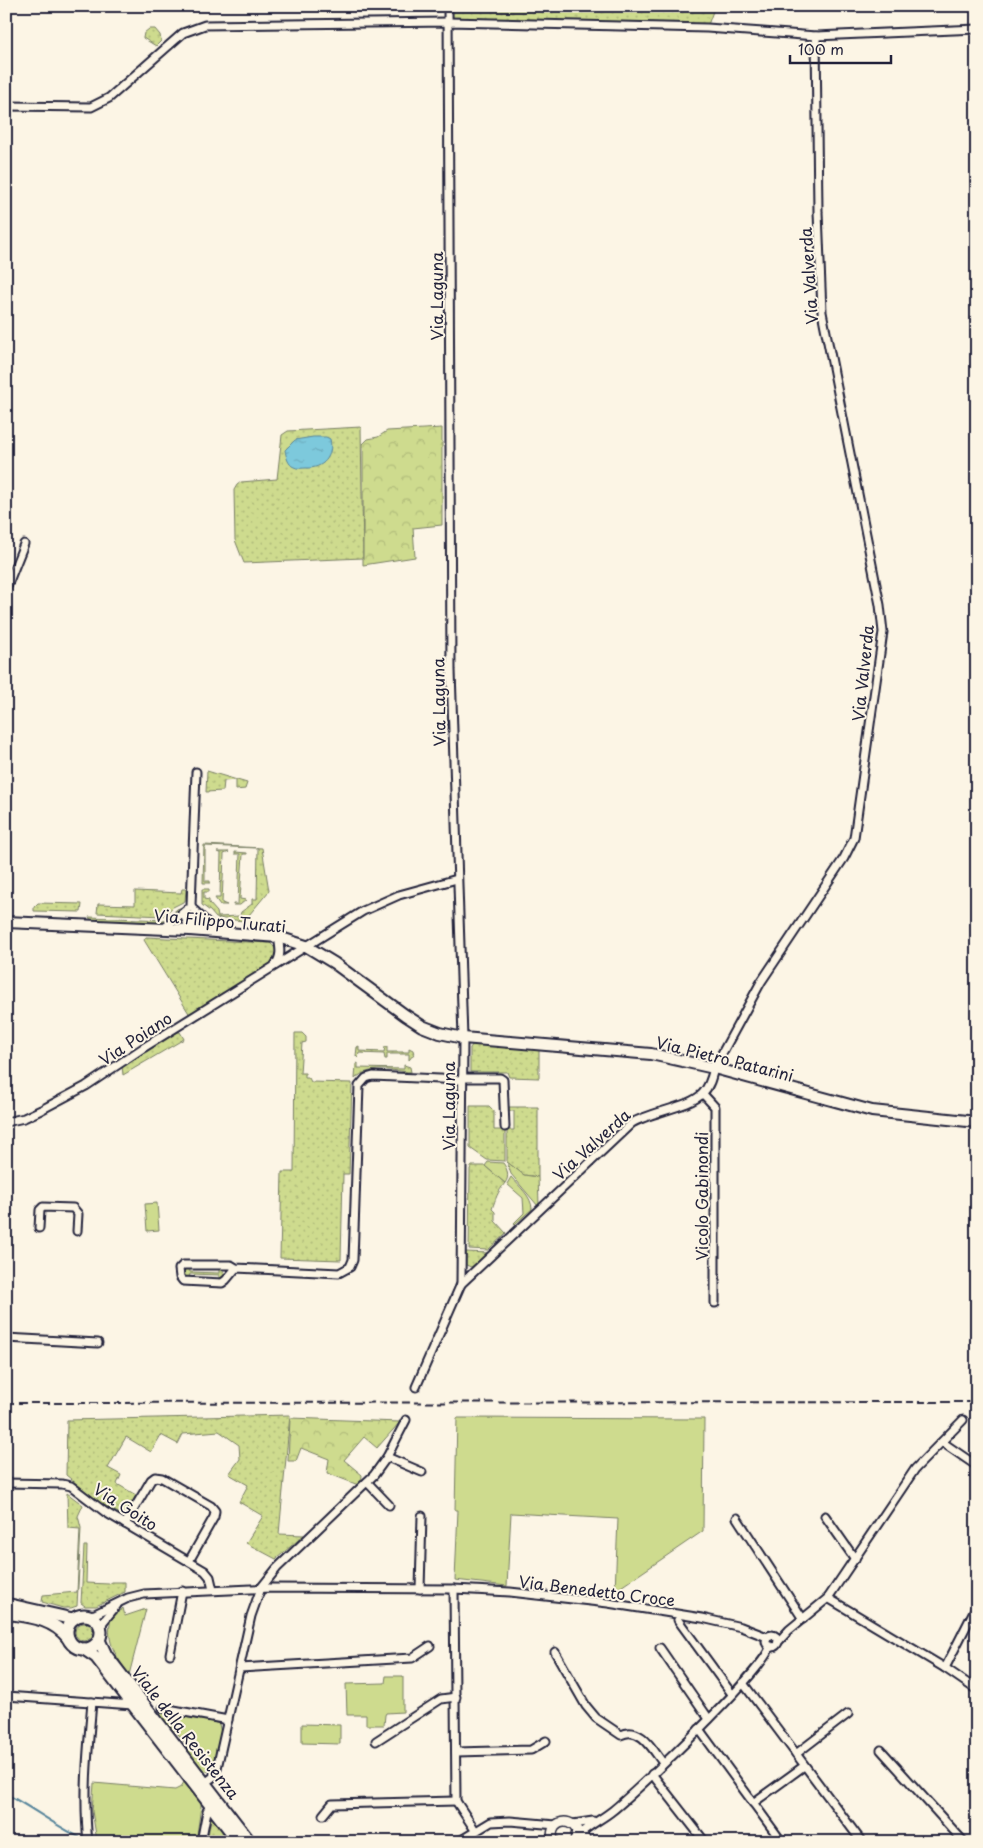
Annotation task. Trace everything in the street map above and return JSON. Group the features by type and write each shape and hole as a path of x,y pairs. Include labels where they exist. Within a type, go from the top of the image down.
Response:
{"main road":[{"name":"Via Filippo Turati","path":"6,922 190,930 278,937 306,946 334,963 422,1026 440,1033 463,1038"},
{"name":"Via Pietro Patarini","path":"463,1038 651,1054 714,1068 872,1112 977,1122"},
{"path":"6,1604 73,1619"},
{"name":"Viale della Resistenza","path":"6,1613 28,1616 49,1622 57,1626 74,1646 84,1649 96,1657 239,1842"},
{"path":"68,1638 68,1628 73,1619 78,1616 89,1615"},
{"name":"Viale della Resistenza","path":"89,1615 97,1620 106,1655 250,1842"},
{"path":"84,1649 93,1647 100,1635"}],"street":[{"name":"Via Laguna","path":"416,1387 461,1284 463,1038 451,661 448,6"},
{"path":"6,106 91,108 109,98 183,33 205,25 448,22 707,28 816,36 977,29"},
{"name":"Via Valverda","path":"461,1284 632,1123 648,1114 692,1101 703,1094 710,1083 714,1068 760,982 837,868 854,838 882,632 880,605 822,312 816,36"},
{"path":"6,589 24,544"},
{"path":"190,930 196,917 191,909 196,772"},
{"name":"Via Poiano","path":"6,1122 24,1118 86,1086 143,1048 364,911 390,899 457,879"},
{"path":"163,929 191,909"},
{"path":"191,909 217,932"},
{"path":"274,967 280,959 278,937"},
{"path":"236,1268 222,1283 183,1281 180,1277 179,1269 184,1265 231,1265 236,1268 339,1273 350,1267 353,1260 359,1086 366,1078 373,1076 462,1079 500,1078 503,1080 505,1127"},
{"name":"Vicolo Gabinondi","path":"703,1094 715,1107 715,1303"},
{"path":"39,1228 40,1210 43,1207 73,1208 78,1214 77,1231"},
{"path":"223,1265 229,1275"},
{"path":"6,1338 98,1343"},
{"path":"205,1783 216,1772 251,1616 261,1588 277,1568 367,1482 387,1456 406,1420"},
{"path":"777,1639 770,1635 767,1637 766,1642 770,1646 776,1646 777,1639 828,1598 915,1469 963,1420"},
{"path":"942,1442 977,1466"},
{"path":"387,1456 422,1472"},
{"path":"125,1524 155,1476 192,1494 214,1508 216,1514 189,1561"},
{"path":"367,1482 389,1505"},
{"name":"Via Goito","path":"6,1483 68,1484 104,1512 207,1572 211,1579 212,1590"},
{"path":"420,1589 422,1516"},
{"path":"825,1516 855,1559"},
{"path":"737,1518 803,1619"},
{"name":"Via Benedetto Croce","path":"89,1615 128,1598 144,1594 182,1591 261,1588 454,1589 510,1592 608,1603 723,1622 767,1637"},
{"path":"454,1589 456,1801 475,1830"},
{"path":"170,1654 182,1591"},
{"path":"828,1598 977,1690"},
{"path":"100,1635 103,1622 120,1602"},
{"path":"944,1668 977,1605"},
{"path":"678,1620 732,1694"},
{"path":"240,1668 412,1658 430,1646"},
{"path":"578,1838 600,1819 612,1812 709,1719 768,1654 770,1646"},
{"path":"660,1648 709,1719"},
{"path":"555,1652 586,1706 596,1718 621,1735 628,1732 636,1733 642,1737 663,1763"},
{"path":"742,1683 862,1842"},
{"path":"107,1703 115,1696 117,1684"},
{"path":"6,1696 134,1705"},
{"path":"376,1741 441,1699 456,1697"},
{"path":"88,1842 85,1809 86,1774 92,1702"},
{"path":"163,1708 228,1720"},
{"path":"796,1754 848,1714"},
{"path":"699,1729 782,1842"},
{"path":"456,1752 532,1750 546,1741"},
{"path":"880,1750 964,1842"},
{"path":"753,1803 804,1766"},
{"path":"652,1774 705,1842"},
{"path":"323,1815 332,1804 456,1801"},
{"path":"201,1842 207,1811 211,1805"},
{"path":"458,1842 475,1830 497,1821 556,1825 562,1822 573,1824 600,1819"},
{"path":"536,1824 548,1831 553,1839"},
{"path":"573,1824 577,1830 578,1838"},
{"path":"553,1839 552,1832 556,1825"},
{"path":"578,1838 587,1842"}],"green space":[{"path":"449,6 715,6 706,30 448,19"},
{"path":"149,29 155,29 160,35 161,41 156,46 143,38 144,33"},
{"path":"361,427 363,558 244,563 235,540 234,490 237,485 241,482 277,479 282,435 288,431"},
{"path":"442,428 442,525 413,528 415,557 363,565 363,444 368,439 378,437 387,431"},
{"path":"207,771 247,783 245,789 236,790 236,780 224,781 223,791 206,792"},
{"path":"204,845 262,848 269,891 244,921 216,918 202,905 202,889 209,889 209,892 204,892 204,899 209,900 218,917 240,916 241,912 252,904 252,899 257,899 258,848 205,846 205,881 210,881 210,883 203,883"},
{"path":"217,852 229,852 224,854 222,903 227,905 220,905 215,898 220,898 221,853"},
{"path":"235,852 247,853 243,854 240,899 246,900 240,905 233,905 238,904 240,854 235,854"},
{"path":"182,889 186,889 185,901 173,907 163,916 97,913 98,904 135,905 135,891 181,893"},
{"path":"38,903 82,904 81,912 34,911 34,907"},
{"path":"185,906 169,921 164,923 91,920 89,917 165,920 177,909"},
{"path":"146,937 270,943 276,950 276,956 271,964 190,1015 144,940"},
{"path":"177,1032 180,1032 184,1039 123,1075 122,1066"},
{"path":"295,1033 302,1033 306,1037 306,1042 302,1043 300,1073 305,1073 305,1078 309,1078 311,1082 352,1083 349,1174 343,1174 341,1260 280,1258 282,1172 294,1172"},
{"path":"473,1044 539,1049 539,1078 509,1077 507,1072 470,1072 470,1048"},
{"path":"359,1046 359,1051 384,1052 385,1047 387,1047 387,1052 409,1052 409,1048 413,1050 414,1054 409,1060 409,1054 387,1054 387,1059 385,1059 384,1054 359,1053 358,1058 356,1056 357,1047"},
{"path":"358,1063 358,1068 404,1069 404,1065 410,1067 411,1072 374,1070 355,1079 356,1064"},
{"path":"470,1106 489,1106 494,1111 494,1130 505,1130 505,1161 487,1160 470,1148"},
{"path":"509,1107 538,1107 538,1177 524,1175 507,1162 507,1130 514,1130 514,1111 509,1111"},
{"path":"488,1162 503,1163 507,1173 505,1183 485,1166"},
{"path":"507,1162 524,1175 538,1177 538,1206 511,1174"},
{"path":"472,1166 485,1166 505,1183 498,1193 492,1209 495,1212 495,1221 506,1233 488,1250 469,1249 470,1169"},
{"path":"511,1177 530,1200 532,1209 515,1224 524,1213 523,1198 507,1184"},
{"path":"157,1203 159,1230 147,1231 145,1204"},
{"path":"466,1252 489,1253 471,1267 466,1265"},
{"path":"189,1267 190,1272 219,1273 219,1268 221,1268 225,1274 219,1280 219,1275 190,1274 189,1279 187,1279 183,1273"},
{"path":"290,1415 279,1534 304,1535 276,1559 246,1543 263,1516 239,1502 248,1485 229,1474 240,1459 239,1445 219,1431 183,1434 178,1444 161,1435 151,1452 126,1437 108,1468 121,1475 117,1484 136,1495 124,1516 100,1503 66,1475 67,1420"},
{"path":"290,1418 400,1422 377,1448 364,1437 344,1460 362,1475 361,1486 327,1473 329,1459 301,1448 296,1461 288,1461"},
{"path":"457,1418 704,1419 703,1531 615,1591 618,1519 511,1513 507,1586 455,1580 458,1510 455,1510"},
{"path":"67,1493 83,1505 78,1516 81,1528 77,1606 63,1608 42,1602 43,1595 77,1592 80,1529 68,1528"},
{"path":"84,1546 87,1546 86,1583 109,1584 112,1582 125,1582 125,1592 96,1606 85,1606 81,1603"},
{"path":"123,1608 125,1616 146,1609 129,1675 113,1649 110,1635 111,1619"},
{"path":"84,1623 90,1626 93,1632 90,1638 84,1641 78,1638 75,1632 78,1626"},
{"path":"386,1676 403,1676 403,1712 386,1713 384,1725 366,1725 366,1715 347,1715 346,1684 385,1683"},
{"path":"161,1713 219,1724 221,1733 211,1772 202,1770 190,1756 184,1741 157,1714"},
{"path":"302,1724 340,1725 340,1744 302,1743"},
{"path":"184,1782 200,1801 201,1806 196,1842 97,1841 92,1811 94,1783 175,1790 181,1787"},
{"path":"211,1818 213,1818 231,1842 207,1842"}],"water":[{"path":"326,437 330,439 329,456 322,464 312,468 295,468 290,464 285,450 295,440"}],"waterway":[{"path":"6,1794 79,1837"}],"railway":[{"path":"6,1403 977,1402"}]}
